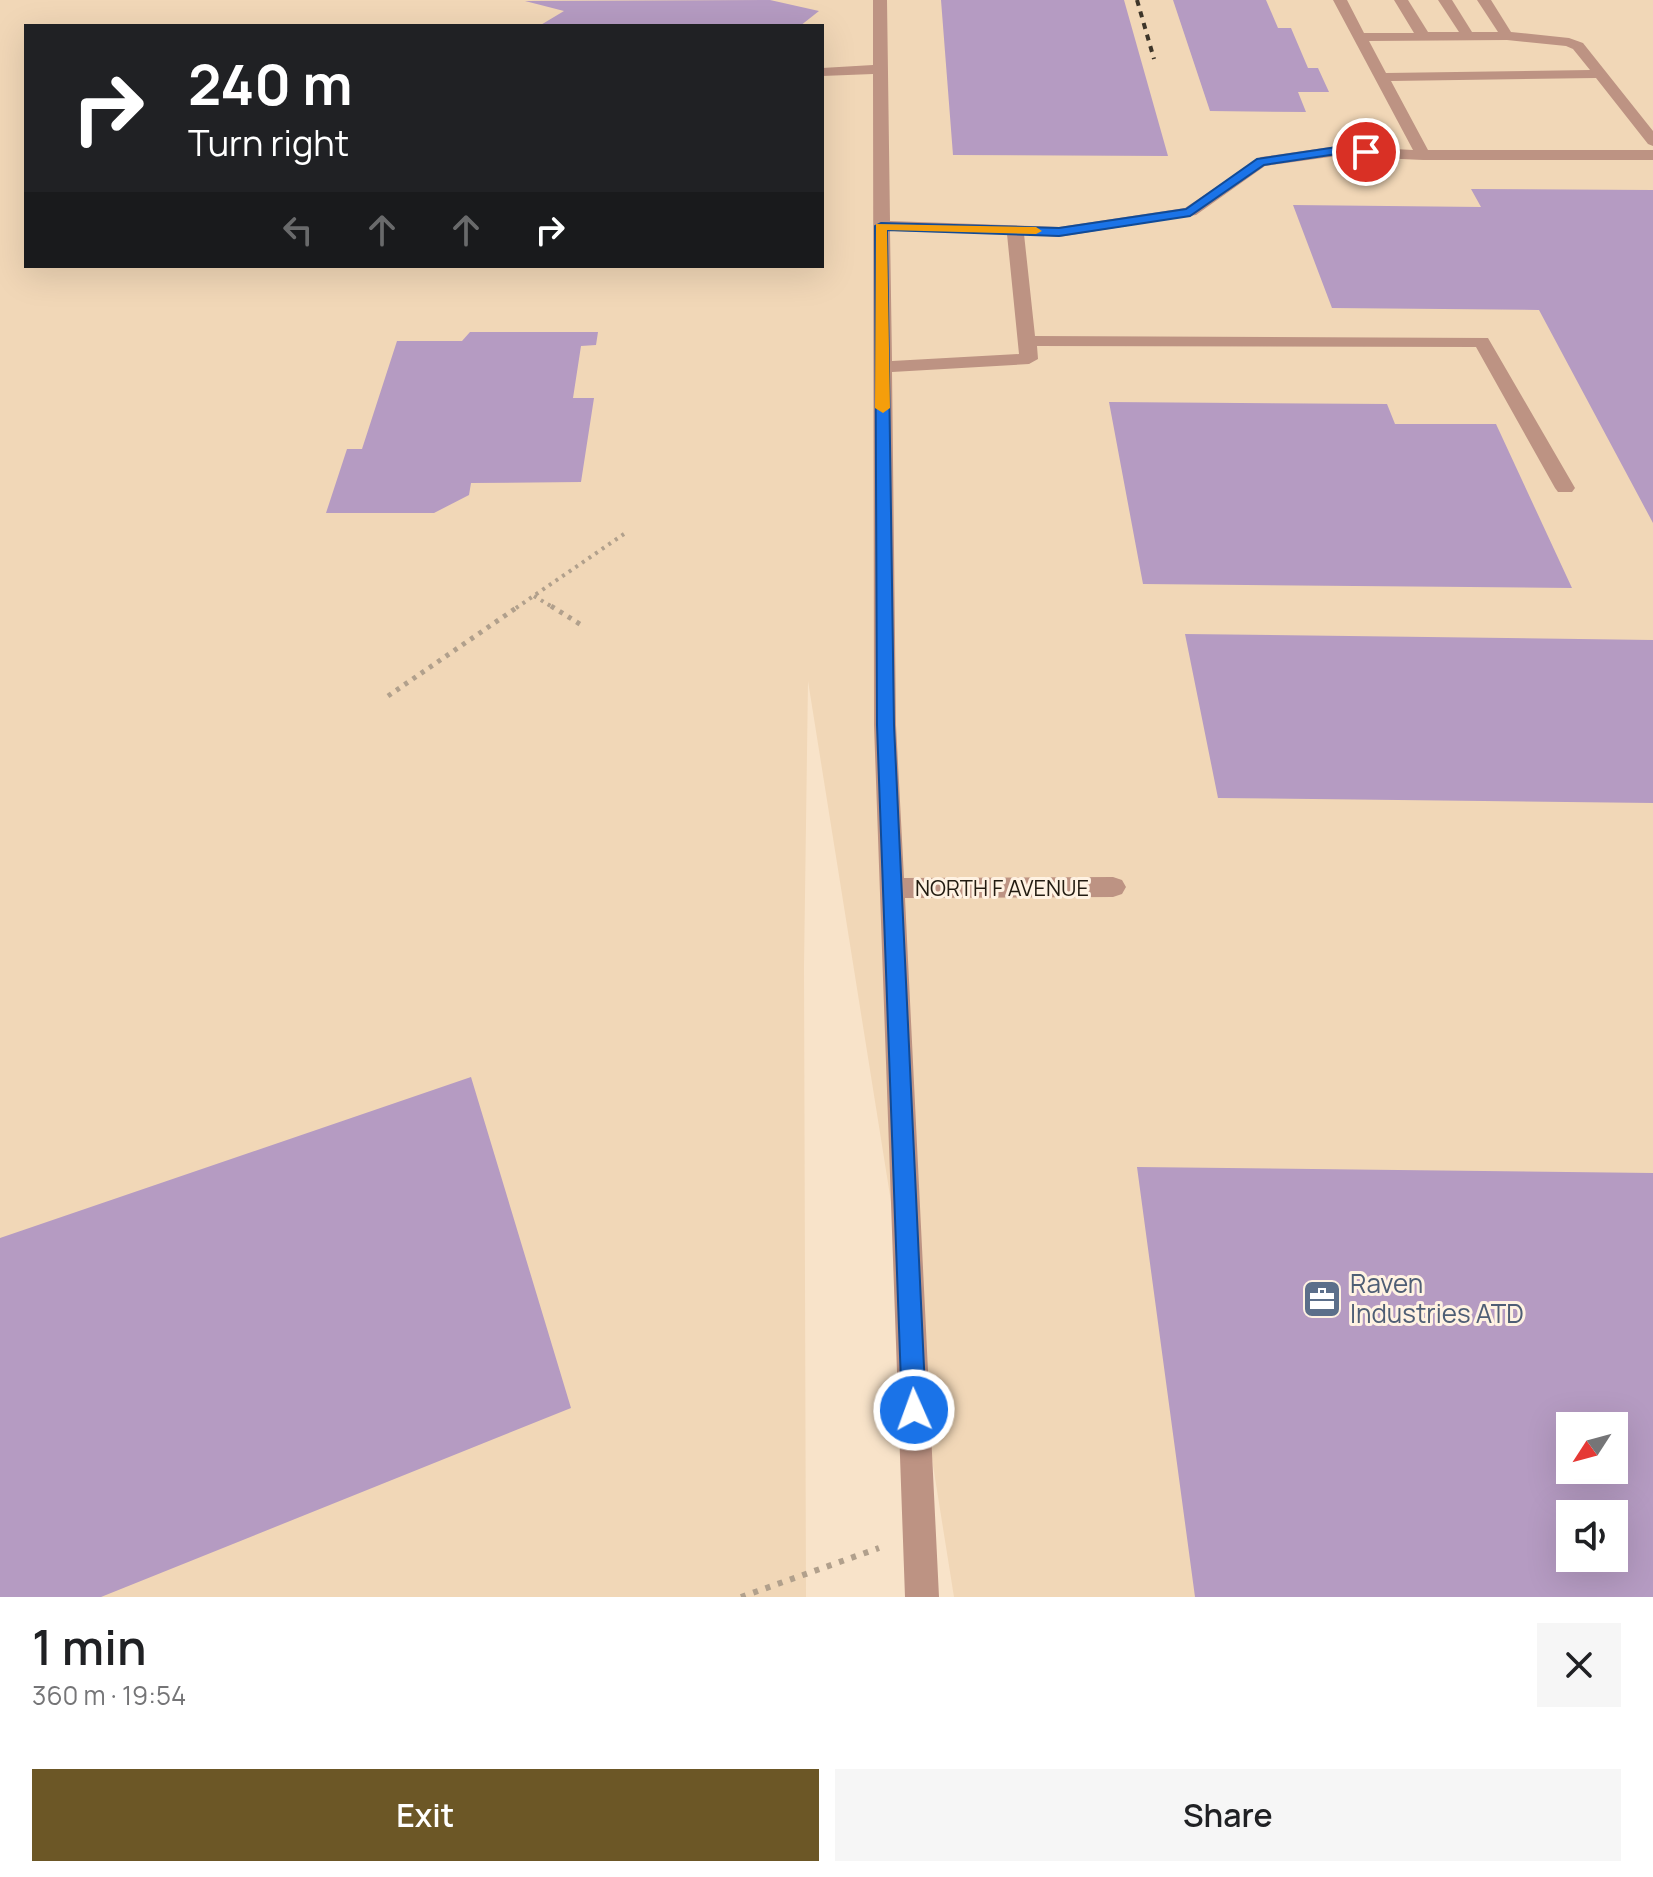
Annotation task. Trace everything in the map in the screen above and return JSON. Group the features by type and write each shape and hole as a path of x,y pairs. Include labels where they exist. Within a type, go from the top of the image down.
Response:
{"street":[{"path":"880,0 885,725 922,1597"},
{"path":"1340,0 1423,155"},
{"path":"1401,0 1424,37"},
{"path":"1445,0 1468,36"},
{"path":"1484,0 1507,36"},
{"path":"1360,37 1507,36 1569,42 1578,46 1653,141"},
{"path":"824,72 880,69"},
{"path":"1382,77 1600,74"},
{"path":"881,226 1059,232 1190,212 1261,162 1337,151 1423,155 1653,155"},
{"path":"882,367 1029,359 1015,229"},
{"path":"1027,341 1482,342 1565,488"},
{"name":"NORTH F AVENUE","path":"891,888 1113,887"}],"path":[{"path":"388,696 624,534"},
{"path":"534,596 583,626"},
{"path":"741,1597 919,1534"}],"shaded area":[{"path":"0,0 1653,0 1653,1597 954,1597 808,681 804,967 806,1597 0,1597"}],"building":[{"path":"770,0 819,11 803,24 542,24 564,11 525,1"},
{"path":"941,0 1124,0 1168,156 953,155"},
{"path":"1173,0 1266,0 1278,28 1291,28 1308,68 1318,68 1329,92 1298,92 1306,112 1210,111"},
{"path":"1471,189 1653,190 1653,523 1539,310 1332,308 1293,205 1481,207"},
{"path":"470,332 598,332 596,345 581,346 573,398 594,398 581,482 471,483 469,495 434,513 326,513 347,449 362,449 397,341 462,341"},
{"path":"1109,402 1387,404 1395,424 1496,424 1572,588 1143,584"},
{"path":"1185,634 1653,640 1653,803 1218,798"},
{"path":"471,1077 571,1408 101,1597 0,1597 0,1238"},
{"path":"1137,1167 1653,1173 1653,1597 1195,1597"}],"railway":[{"path":"1137,0 1154,59"}],"slow traffic":[{"path":"883,408 881,226 1036,231"}],"place":[{"name":"Raven Industries ATD","path":"1322,1299"}],"route":[{"path":"914,1410 885,725 881,226 1059,232 1190,212 1261,162 1337,151 1366,152"}]}
